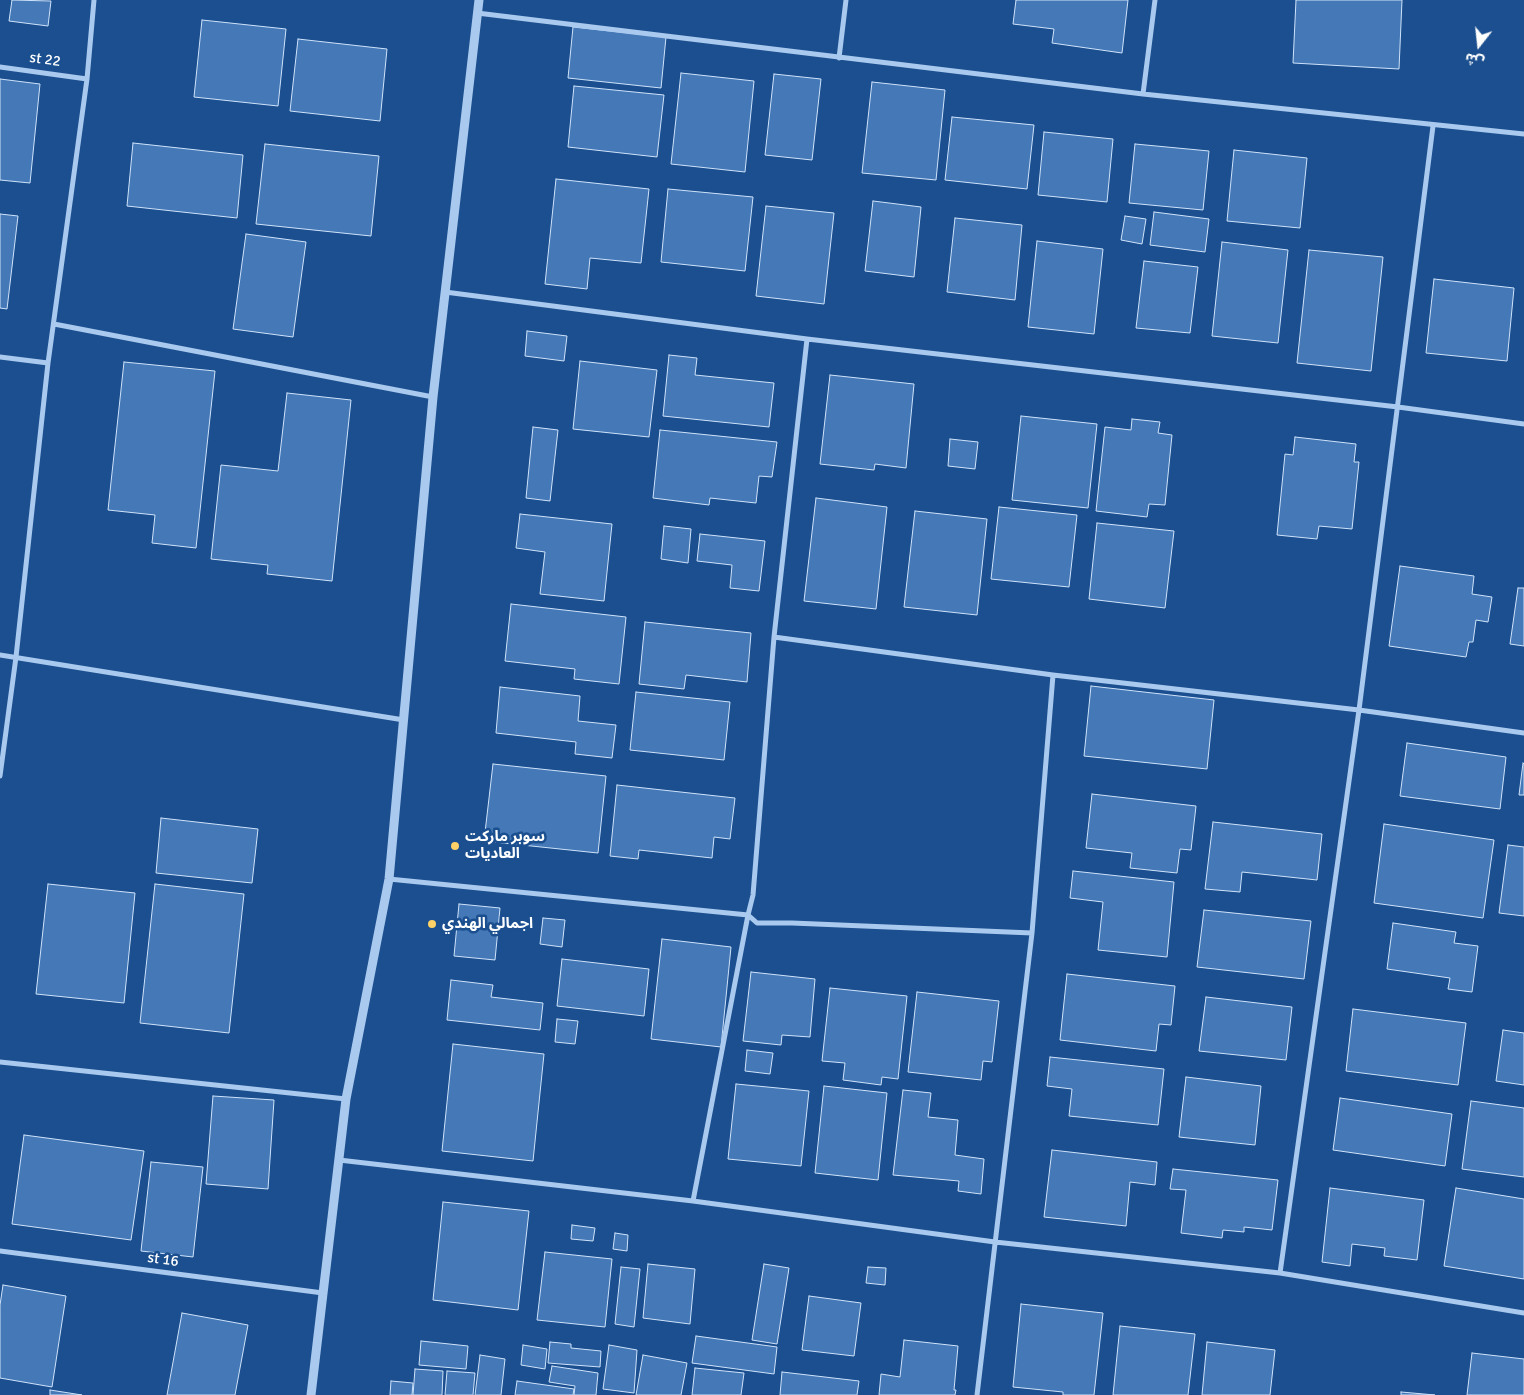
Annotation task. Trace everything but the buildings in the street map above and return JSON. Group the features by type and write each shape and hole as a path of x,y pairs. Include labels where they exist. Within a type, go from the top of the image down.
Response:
{"street":[{"path":"0,776 16,658 48,363 86,79 94,0"},
{"path":"311,1395 346,1099 389,880 433,397 479,0"},
{"path":"839,58 846,0"},
{"path":"1143,94 1154,0"},
{"path":"477,13 1143,94 1433,126 1524,134"},
{"name":"st 22","path":"0,67 86,79"},
{"path":"1280,1273 1359,710 1433,126"},
{"path":"444,292 807,339 1398,407 1524,424"},
{"path":"54,324 433,397"},
{"path":"693,1201 748,915 754,895 774,637 807,339"},
{"path":"0,357 48,363"},
{"path":"774,637 1053,675 1359,710 1524,733"},
{"path":"0,656 404,720"},
{"path":"977,1395 1032,933 1053,675"},
{"path":"389,880 748,915 757,923 1032,933"},
{"path":"0,1062 346,1099"},
{"path":"339,1160 693,1201 995,1242 1280,1273 1524,1312"},
{"name":"st 16","path":"0,1250 323,1293"}],"place":[{"name":"سوبر ماركت العاديات","path":"455,846"},
{"name":"اجمالي الهندي","path":"432,924"}]}
